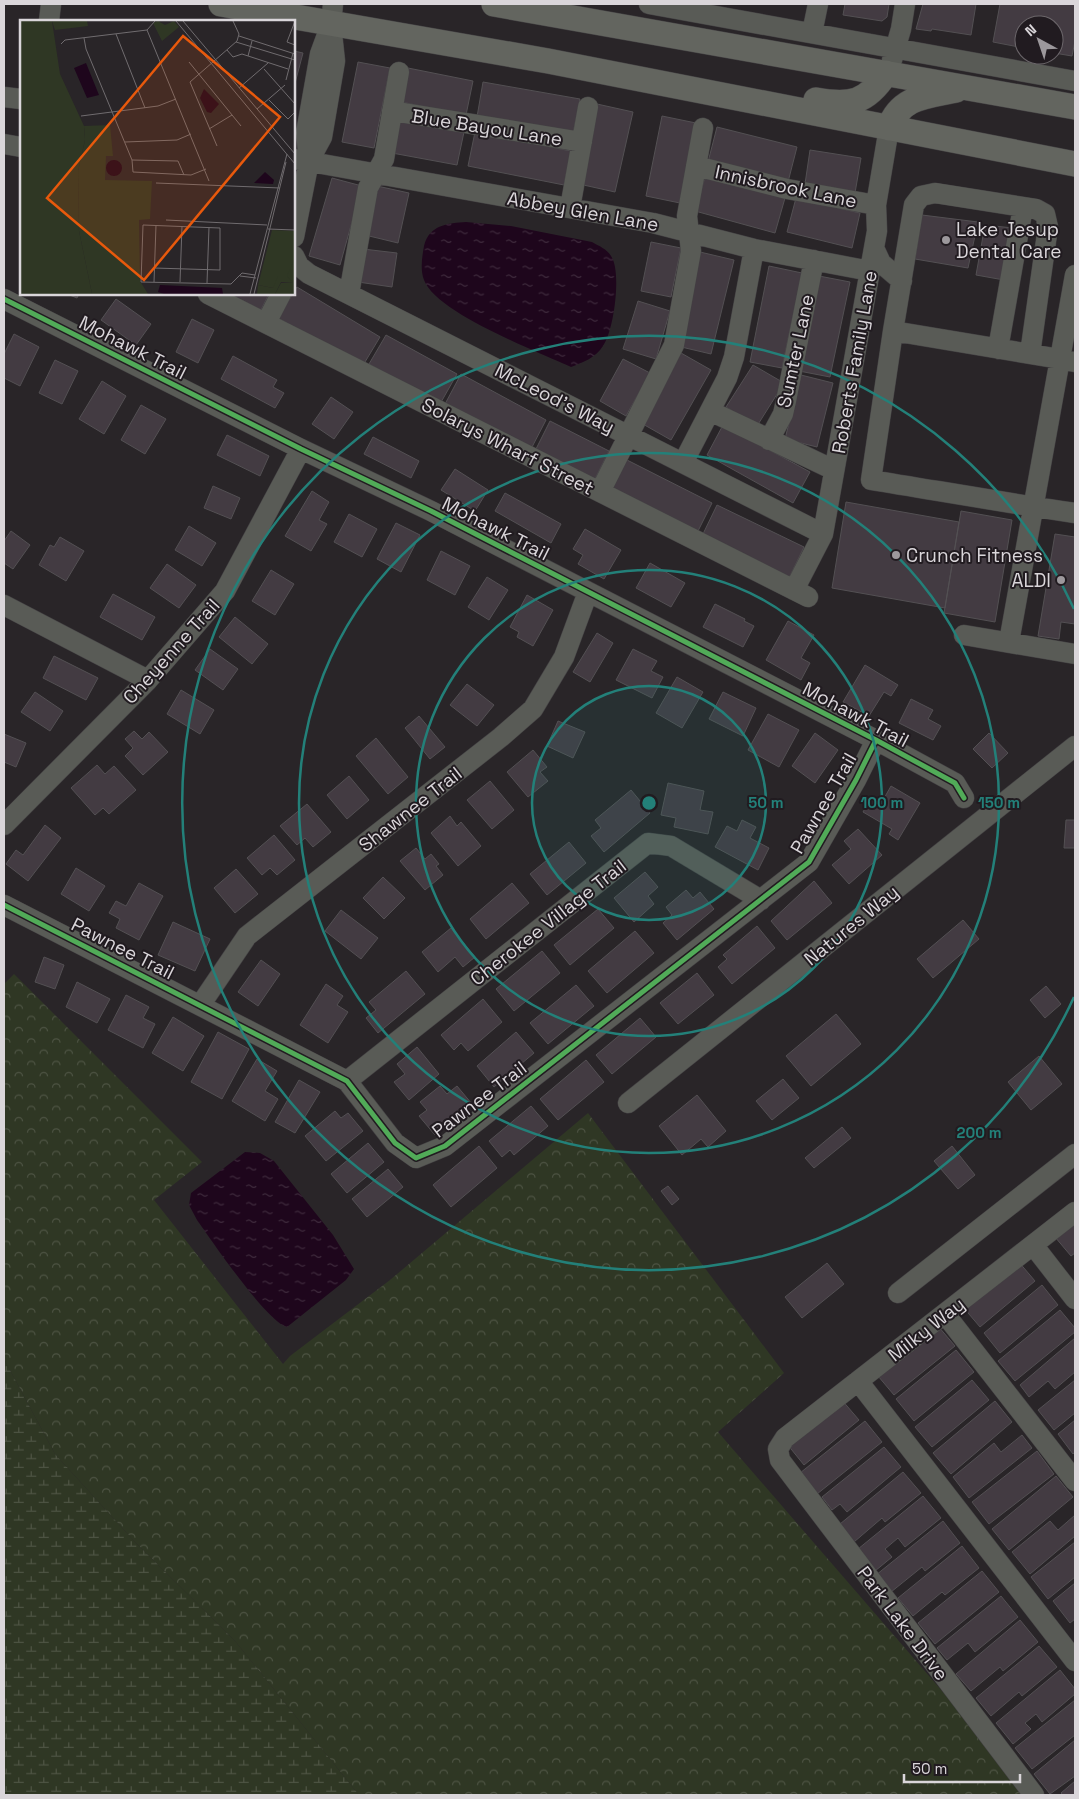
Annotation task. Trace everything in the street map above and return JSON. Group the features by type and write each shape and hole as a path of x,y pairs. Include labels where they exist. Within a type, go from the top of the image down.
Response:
{"main road":[{"path":"221,4 332,14 548,61 1075,164"},
{"path":"494,4 1075,108"},
{"path":"548,61 600,59 840,103 855,102 864,98 878,86 886,73"},
{"path":"889,128 893,116 903,105 916,99 966,87"}],"street":[{"path":"49,20 52,4"},
{"path":"650,31 654,4 1075,81"},
{"path":"812,33 818,4"},
{"path":"886,73 896,49 905,4"},
{"path":"295,226 301,160 320,54 332,14"},
{"name":"Blue Bayou Lane","path":"349,294 368,188 384,159 399,72"},
{"path":"4,97 20,99"},
{"name":"Blue Bayou Lane","path":"570,208 588,107"},
{"name":"Blue Bayou Lane","path":"392,111 582,142"},
{"name":"Innisbrook Lane","path":"600,492 674,345 690,251 688,216 703,128"},
{"name":"Roberts Family Lane","path":"801,594 823,534 877,230 876,205 889,128"},
{"path":"4,144 20,147"},
{"name":"Abbey Glen Lane","path":"301,160 653,223 754,249 870,271"},
{"name":"Innisbrook Lane","path":"696,166 787,189 876,205"},
{"path":"1030,354 1048,227 1045,214 1036,209 936,192 921,196 914,205 871,480 1075,513"},
{"path":"998,349 1023,207"},
{"path":"874,248 881,263 902,281"},
{"path":"683,463 728,378 734,357 754,249"},
{"name":"Sumter Lane","path":"769,440 786,401 814,260"},
{"name":"McLeod's Way","path":"296,265 309,274 823,534"},
{"path":"1009,642 1032,506 1068,360 1075,274"},
{"name":"Solarys Wharf Street","path":"210,295 801,594"},
{"path":"266,323 280,295"},
{"name":"Mohawk Trail","path":"4,299 301,449 431,511 876,740 955,783 964,798"},
{"path":"893,331 1068,360"},
{"path":"710,411 834,470"},
{"name":"Cheyenne Trail","path":"4,825 148,680 225,591 301,449"},
{"name":"Shawnee Trail","path":"201,1004 247,936 501,738 533,709 564,657 588,592"},
{"path":"4,605 148,680"},
{"path":"964,635 1075,654"},
{"name":"Pawnee Trail","path":"4,905 201,1004 347,1081 395,1143 416,1158 445,1146 809,862 856,780 876,740"},
{"name":"Natures Way","path":"628,1104 1075,746"},
{"name":"Cherokee Village Trail","path":"347,1081 648,843 671,846 761,900"},
{"path":"898,1293 1075,1154"},
{"name":"Milky Way","path":"778,1448 785,1438 1075,1212"},
{"path":"1033,1245 1075,1299"},
{"path":"945,1314 1075,1481"},
{"path":"858,1381 1075,1661"},
{"name":"Park Lake Drive","path":"778,1448 780,1460 1034,1795"}],"green space":[{"path":"14,974 202,1162 154,1200 283,1364 290,1356 390,1280 588,1113 784,1373 718,1432 1032,1795 359,1795 235,1641 135,1542 55,1454 4,1359 4,984"},
{"path":"4,1359 55,1454 135,1542 235,1641 359,1795 4,1795"}],"water":[{"path":"466,222 511,226 592,242 607,251 611,256 616,274 615,301 607,338 603,346 593,357 571,367 514,342 467,318 432,293 424,280 422,272 424,246 427,239 440,226"},
{"path":"245,1152 260,1153 274,1161 333,1235 354,1269 346,1280 287,1327 278,1322 253,1296 214,1245 189,1205 191,1193"}],"building":[{"path":"845,4 889,4 887,17 882,21 843,15"},
{"path":"923,4 976,4 971,35 932,29 931,31 916,29"},
{"path":"1000,4 1075,4 1075,41 1072,56 1064,55 1064,15 1014,15 1014,46 993,42"},
{"path":"295,51 303,53 295,83"},
{"path":"358,62 390,68 374,148 342,142"},
{"path":"408,68 473,81 466,115 401,102"},
{"path":"483,82 580,99 573,134 477,117"},
{"path":"597,104 633,112 615,192 579,184"},
{"path":"662,116 696,123 680,203 646,196"},
{"path":"398,120 464,132 457,165 392,153"},
{"path":"717,127 797,147 788,182 708,162"},
{"path":"475,132 571,151 564,185 468,166"},
{"path":"810,150 861,158 855,193 805,184"},
{"path":"705,177 785,198 775,233 695,211"},
{"path":"332,178 362,186 340,265 309,256"},
{"path":"377,186 409,193 398,243 365,235"},
{"path":"796,198 860,213 852,248 787,232"},
{"name":"Lake Jesup Dental Care","path":"922,215 978,222 968,268 915,259"},
{"path":"985,225 1013,228 1004,280 976,275"},
{"path":"651,242 681,248 671,297 641,291"},
{"path":"363,249 397,253 392,287 358,282"},
{"path":"700,252 734,260 711,354 677,346"},
{"path":"769,266 802,273 782,368 750,362"},
{"path":"819,276 850,282 830,377 799,371"},
{"path":"297,287 380,337 362,367 278,318 292,295 295,295"},
{"path":"232,295 268,295 261,310"},
{"path":"116,299 151,324 136,345 101,320"},
{"path":"638,301 670,311 656,359 623,349"},
{"path":"192,319 214,330 198,363 176,352"},
{"path":"14,334 39,347 20,386 4,378 4,354"},
{"path":"386,335 457,374 440,404 369,364"},
{"path":"681,353 711,370 671,440 641,423"},
{"path":"233,356 277,380 273,387 284,393 275,408 221,379"},
{"path":"623,359 650,373 626,416 600,401"},
{"path":"55,360 78,371 62,404 39,393"},
{"path":"753,365 784,383 757,426 726,407"},
{"path":"461,374 546,420 531,449 445,404"},
{"path":"801,375 833,383 817,447 785,439"},
{"path":"102,381 126,396 104,434 79,419"},
{"path":"331,397 353,412 334,439 312,424"},
{"path":"141,405 166,419 145,454 121,440"},
{"path":"550,421 609,451 594,481 535,451"},
{"path":"723,425 810,472 793,503 707,455"},
{"path":"227,435 269,456 260,476 217,455"},
{"path":"373,437 419,461 411,478 364,454"},
{"path":"625,459 712,503 697,533 610,488"},
{"path":"455,469 488,490 475,511 441,490"},
{"path":"213,486 240,498 231,519 204,508"},
{"path":"312,491 329,502 319,520 327,524 311,551 285,536"},
{"path":"505,493 561,524 551,543 495,511"},
{"name":"Crunch Fitness","path":"846,502 959,522 945,608 832,588"},
{"path":"717,505 804,547 789,578 702,536"},
{"path":"961,511 1012,520 995,622 944,613"},
{"path":"349,514 377,529 362,557 334,542"},
{"path":"396,523 420,535 401,572 377,559"},
{"path":"189,526 216,543 202,566 175,550"},
{"path":"585,529 621,550 604,579 578,564 583,555 573,549"},
{"path":"11,531 30,545 13,569 4,563 4,541"},
{"name":"ALDI","path":"1055,534 1075,537 1075,624 1061,622 1059,639 1038,636"},
{"path":"60,537 84,551 66,581 39,565 50,545 54,547"},
{"path":"441,551 470,566 455,595 427,580"},
{"path":"650,563 685,583 671,607 636,588"},
{"path":"167,564 196,585 179,608 150,588"},
{"path":"271,570 294,584 275,615 252,601"},
{"path":"487,577 508,590 489,620 468,607"},
{"path":"113,594 155,617 142,640 100,617"},
{"path":"527,595 553,610 533,646 517,637 519,632 510,627"},
{"path":"715,604 745,619 744,621 754,626 743,647 703,627"},
{"path":"235,617 268,644 252,664 219,637"},
{"path":"788,621 814,635 801,658 810,663 801,680 766,660"},
{"path":"597,633 613,643 590,682 573,672"},
{"path":"210,649 238,669 223,690 195,670"},
{"path":"633,649 657,661 651,671 663,677 652,698 616,680"},
{"path":"54,656 98,678 86,700 43,678"},
{"path":"865,665 898,685 891,696 884,692 869,716 843,702"},
{"path":"677,677 703,692 682,728 656,713"},
{"path":"467,684 494,705 477,726 450,705"},
{"path":"181,690 214,710 200,734 167,714"},
{"path":"35,692 63,711 50,731 21,712"},
{"path":"723,692 756,708 743,736 709,719"},
{"path":"911,699 933,710 928,719 941,726 933,740 899,723"},
{"path":"768,714 799,730 779,767 748,750"},
{"path":"419,716 445,747 430,759 405,728"},
{"path":"558,721 585,732 573,758 547,746"},
{"path":"134,731 142,739 149,732 168,752 143,775 125,756 133,748 125,739"},
{"path":"815,733 838,750 815,783 792,766"},
{"path":"989,733 1008,753 992,768 973,749"},
{"path":"4,734 26,743 16,767 4,762"},
{"path":"376,738 408,777 388,794 356,756"},
{"path":"533,750 547,767 540,772 548,781 528,797 507,772"},
{"path":"97,765 105,774 114,766 136,790 109,814 103,808 95,815 71,788"},
{"path":"349,776 369,800 347,819 327,795"},
{"path":"490,781 514,810 492,829 467,800"},
{"path":"668,783 704,791 700,810 713,812 708,834 674,827 676,818 661,815"},
{"path":"891,786 920,803 898,840 889,834 892,829 863,812 872,796 882,802"},
{"path":"631,790 650,813 604,852 591,836 601,828 595,820"},
{"path":"307,804 331,832 313,847 305,838 297,845 280,826"},
{"path":"450,816 457,826 461,822 481,846 458,866 431,833"},
{"path":"742,820 756,827 750,838 769,848 758,870 715,847 727,826 737,831"},
{"path":"1066,820 1075,820 1075,848 1064,848"},
{"path":"45,825 61,838 28,881 6,864 16,850 23,855"},
{"path":"858,829 882,855 849,884 832,865 851,849 844,841"},
{"path":"274,835 295,860 277,875 270,868 262,875 247,858"},
{"path":"569,842 586,863 547,895 530,874"},
{"path":"416,848 425,859 431,854 439,864 436,866 443,875 425,890 400,861"},
{"path":"76,868 105,886 89,911 61,894"},
{"path":"236,869 258,894 235,913 214,888"},
{"path":"645,872 658,887 648,896 654,904 634,922 614,898"},
{"path":"383,877 405,898 384,919 363,898"},
{"path":"814,881 832,903 787,940 771,921"},
{"path":"139,883 163,896 139,940 116,928 120,919 109,913 116,901 126,906"},
{"path":"512,883 529,903 486,939 470,919"},
{"path":"686,890 693,898 700,892 714,909 677,940 663,923 672,915 666,907"},
{"path":"598,909 614,928 570,965 554,945"},
{"path":"341,910 378,938 361,959 325,931"},
{"path":"963,920 979,939 933,978 917,959"},
{"path":"173,922 210,939 195,971 158,955"},
{"path":"757,926 775,948 732,984 718,967 727,959 723,955"},
{"path":"451,928 475,957 463,967 455,957 438,972 422,952"},
{"path":"635,931 654,953 607,993 588,971"},
{"path":"542,951 560,973 514,1011 496,989"},
{"path":"44,957 64,965 55,989 35,982"},
{"path":"261,960 280,974 258,1006 238,992"},
{"path":"406,971 425,994 378,1033 366,1018 376,1010 369,1002"},
{"path":"697,973 714,995 678,1024 660,1003"},
{"path":"77,982 110,999 97,1023 66,1007"},
{"path":"326,984 343,996 337,1005 348,1012 328,1043 300,1025"},
{"path":"576,985 594,1006 548,1044 530,1023"},
{"path":"1046,986 1061,1004 1045,1018 1030,1000"},
{"path":"126,995 149,1007 143,1018 155,1024 143,1048 108,1030"},
{"path":"483,999 502,1022 468,1051 461,1043 454,1050 441,1035"},
{"path":"836,1014 861,1044 811,1086 786,1056"},
{"path":"173,1017 204,1036 183,1071 152,1053"},
{"path":"640,1018 656,1037 612,1074 596,1055"},
{"path":"218,1032 249,1049 222,1099 191,1082"},
{"path":"516,1032 534,1053 494,1087 477,1066"},
{"path":"417,1047 439,1074 409,1100 394,1082 405,1074 397,1064"},
{"path":"1039,1056 1062,1084 1031,1110 1008,1082"},
{"path":"257,1059 277,1071 265,1091 278,1099 265,1121 232,1101"},
{"path":"586,1060 604,1082 558,1120 540,1099"},
{"path":"783,1079 799,1098 772,1120 756,1101"},
{"path":"299,1080 320,1092 295,1133 275,1122"},
{"path":"440,1086 447,1094 457,1086 472,1104 435,1135 419,1116 427,1110 420,1102"},
{"path":"697,1095 726,1131 708,1147 701,1139 682,1155 659,1126"},
{"path":"531,1106 548,1126 514,1155 510,1150 502,1157 489,1141"},
{"path":"335,1111 341,1118 348,1113 363,1131 326,1161 305,1136"},
{"path":"842,1127 851,1138 814,1168 805,1158"},
{"path":"368,1143 384,1162 347,1193 331,1174"},
{"path":"479,1146 497,1168 451,1207 433,1185"},
{"path":"952,1146 975,1175 958,1189 934,1161"},
{"path":"388,1169 403,1187 367,1217 352,1199"},
{"path":"668,1186 679,1199 672,1205 661,1191"},
{"path":"1075,1220 1075,1253 1071,1256 1055,1237"},
{"path":"1018,1261 1035,1281 980,1327 963,1307"},
{"path":"827,1263 844,1284 802,1318 785,1297"},
{"path":"1042,1285 1058,1305 1000,1353 984,1333"},
{"path":"1060,1310 1075,1328 1075,1332 1015,1381 998,1361"},
{"path":"938,1326 955,1346 894,1395 878,1376"},
{"path":"1075,1338 1075,1372 1055,1389 1048,1381 1029,1397 1020,1385"},
{"path":"956,1350 974,1372 914,1421 896,1399"},
{"path":"972,1380 989,1400 932,1447 915,1427"},
{"path":"1075,1380 1075,1413 1054,1430 1038,1410"},
{"path":"841,1399 859,1420 804,1465 787,1444"},
{"path":"995,1401 1012,1422 951,1474 933,1453"},
{"path":"1075,1420 1075,1452 1073,1454 1058,1434"},
{"path":"865,1421 882,1442 817,1494 800,1473"},
{"path":"1022,1435 1032,1448 969,1498 953,1477 994,1443 1001,1452"},
{"path":"884,1447 901,1467 847,1512 840,1504 832,1510 822,1497"},
{"path":"1037,1451 1054,1474 989,1524 972,1502"},
{"path":"903,1472 921,1493 885,1522 882,1518 854,1542 840,1524"},
{"path":"1056,1476 1073,1497 1009,1550 992,1529"},
{"path":"923,1496 941,1518 905,1547 898,1538 885,1549 892,1557 875,1571 858,1549"},
{"path":"1075,1515 1075,1536 1030,1574 1012,1552 1050,1521 1058,1530"},
{"path":"943,1521 960,1543 925,1571 922,1567 891,1592 876,1575"},
{"path":"1075,1542 1075,1577 1048,1599 1031,1577"},
{"path":"962,1546 979,1568 945,1595 942,1592 913,1616 898,1598"},
{"path":"982,1571 999,1592 935,1644 918,1623"},
{"path":"1075,1583 1075,1619 1070,1623 1053,1601"},
{"path":"1001,1596 1018,1617 975,1652 968,1643 947,1660 937,1648"},
{"path":"1020,1620 1038,1642 1003,1671 1000,1667 971,1691 956,1674"},
{"path":"1039,1646 1057,1667 1022,1696 1019,1692 991,1716 976,1698"},
{"path":"1060,1670 1075,1689 1075,1694 1042,1722 1036,1714 1025,1723 1031,1729 1013,1744 996,1723"},
{"path":"1075,1700 1075,1735 1032,1769 1015,1748"},
{"path":"1075,1740 1075,1776 1050,1794 1034,1774"},
{"path":"1075,1781 1075,1795 1063,1795 1061,1793"}],"cycle path":[{"path":"4,299 301,449 431,511 876,740 955,783 964,798"},
{"path":"4,905 347,1081 395,1143 416,1158 445,1146 809,862 856,780 876,740"}],"place":[{"name":"Lake Jesup Dental Care","path":"946,240"},
{"name":"Crunch Fitness","path":"896,555"},
{"name":"ALDI","path":"1061,580"}]}
